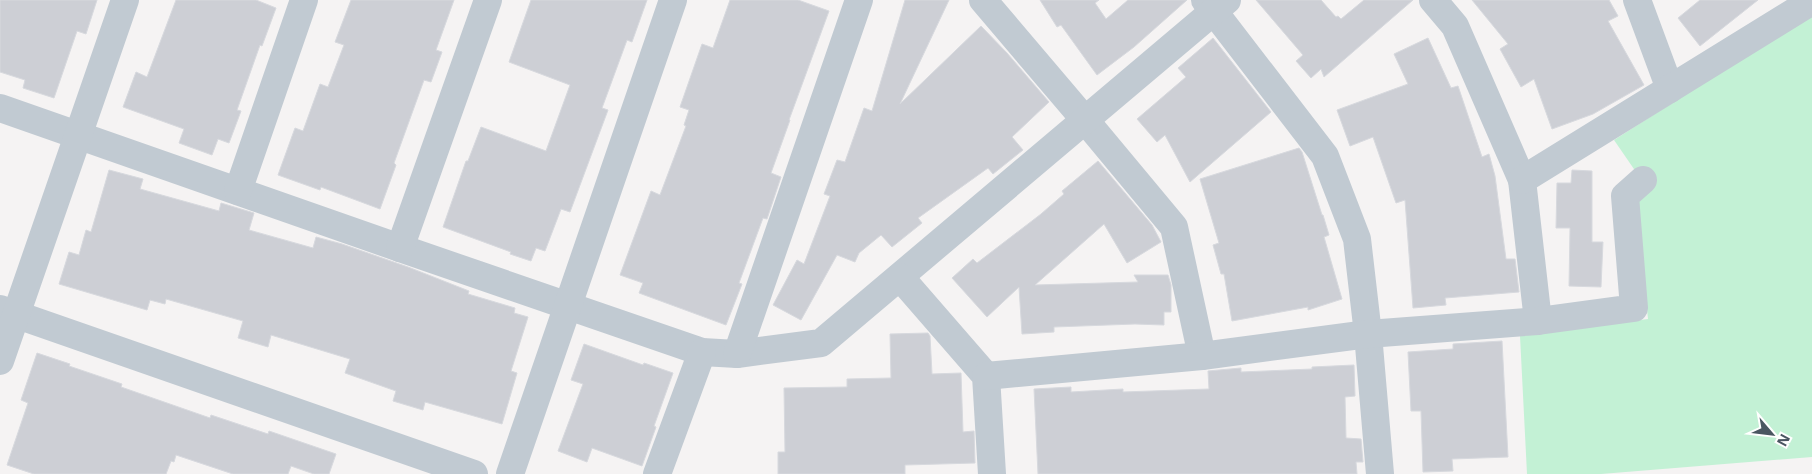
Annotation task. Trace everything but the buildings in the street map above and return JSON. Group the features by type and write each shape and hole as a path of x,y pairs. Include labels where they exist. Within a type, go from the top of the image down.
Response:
{"street":[{"path":"0,361 8,312 78,135 125,0"},
{"path":"238,191 304,0"},
{"path":"400,248 488,0"},
{"path":"510,474 673,0"},
{"path":"737,354 859,0"},
{"path":"982,0 1174,227 1202,356"},
{"path":"1433,0 1455,26 1522,180 1538,321"},
{"path":"1637,0 1670,89"},
{"path":"1522,180 1812,1"},
{"path":"0,108 702,352 737,354 821,344 1085,120 1215,4 1325,156 1357,240 1368,334 1380,474"},
{"path":"986,376 1202,356 1368,334 1538,321 1634,308 1625,196 1643,180"},
{"path":"900,277 986,376 992,474"},
{"path":"8,312 474,474"},
{"path":"657,474 702,352"}],"green space":[{"path":"1812,14 1812,457 1601,474 1527,474 1520,336 1648,319 1636,200 1636,172 1614,140"}]}
